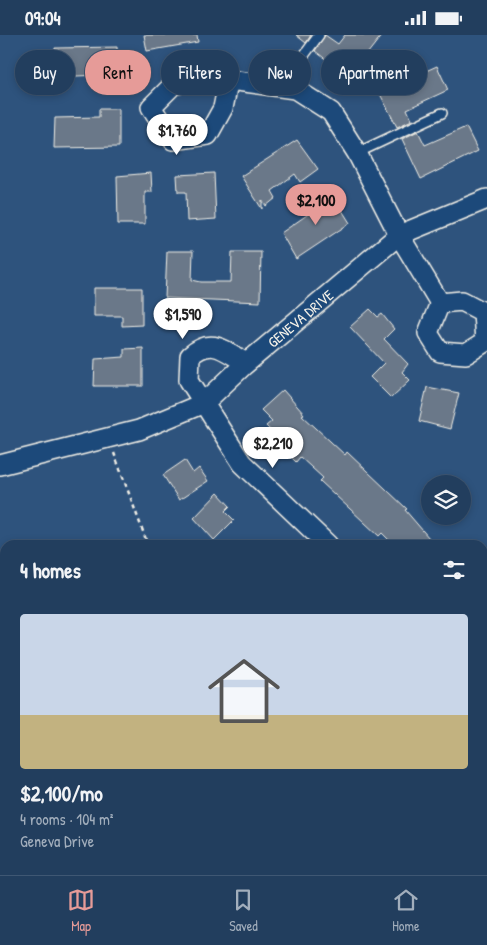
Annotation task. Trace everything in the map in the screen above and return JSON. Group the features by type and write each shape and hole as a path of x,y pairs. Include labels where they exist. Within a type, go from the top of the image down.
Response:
{"street":[{"path":"207,77 228,79 223,108 208,135 173,140 151,107 173,85 207,77"},
{"path":"304,95 331,112 357,153 399,235 440,303"},
{"name":"GENEVA DRIVE","path":"0,465 139,430 204,403 246,363 399,235 487,199"},
{"path":"246,363 216,345 198,349 190,356 189,380 242,463 323,540"}],"lane":[{"path":"307,50 318,35"},
{"path":"357,153 442,113"}],"path":[{"path":"108,438 146,540"}],"building":[{"path":"144,35 197,35 198,42 147,50"},
{"path":"296,35 311,35 306,43"},
{"path":"325,35 338,44 345,35 382,35 370,50 321,50 321,56 315,51"},
{"path":"117,47 117,50 85,50 85,76 75,76 75,50 55,50 55,48"},
{"path":"437,66 448,90 407,109 412,120 397,127 381,95 427,95 427,70"},
{"path":"99,109 119,109 119,147 54,148 55,118 99,117"},
{"path":"466,127 478,151 421,179 402,139 418,131 425,145"},
{"path":"297,140 318,169 300,182 295,174 272,191 276,198 266,206 262,200 262,209 241,176"},
{"path":"151,173 152,192 145,192 145,224 118,224 117,176"},
{"path":"214,173 216,219 187,221 186,192 178,192 177,175"},
{"path":"330,191 350,223 296,259 281,233 317,208 313,201"},
{"path":"167,251 193,251 192,280 201,282 231,282 232,252 261,252 260,302 165,298"},
{"path":"94,288 142,288 142,325 122,326 122,316 94,316"},
{"path":"370,309 378,317 382,314 394,329 384,339 408,364 402,372 410,380 391,398 370,377 384,363 350,327"},
{"path":"143,348 143,386 94,386 95,359 124,357 124,349"},
{"path":"427,387 459,393 450,429 419,421"},
{"path":"283,390 304,414 302,415 345,455 347,452 407,509 405,510 431,540 389,540 382,533 379,536 320,481 323,478 300,457 296,462 284,450 287,447 266,426 272,421 261,410"},
{"path":"185,460 193,473 199,468 208,481 179,500 163,475"},
{"path":"218,493 230,506 225,511 234,520 214,540 194,518"}]}
